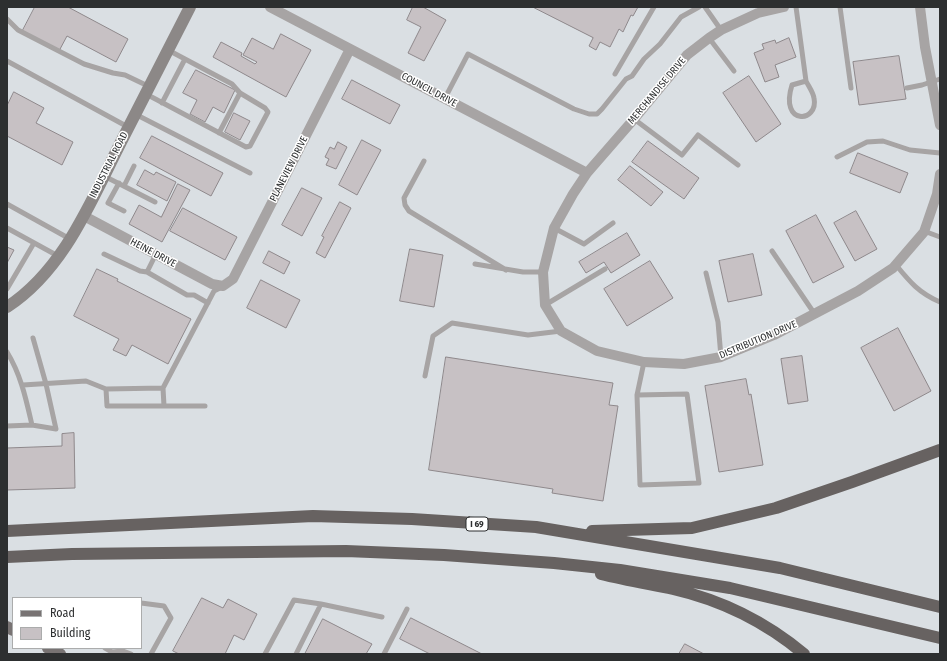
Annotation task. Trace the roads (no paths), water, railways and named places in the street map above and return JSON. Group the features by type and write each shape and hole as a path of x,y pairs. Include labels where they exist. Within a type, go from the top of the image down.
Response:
{"highway":[{"path":"562,532 692,528 783,506 940,450"},
{"name":"I 69","path":"7,531 313,516 412,519 536,528 780,568 940,607"},
{"path":"7,557 72,554 346,551 444,555 554,563 620,570 730,588 940,638"},
{"path":"554,563 636,582 674,589 699,597 741,614 788,641 804,654"}],"main road":[{"path":"50,649 60,654"}],"street":[{"name":"INDUSTRIAL ROAD","path":"7,307 32,287 70,239 84,216 190,7"},
{"name":"COUNCIL DRIVE","path":"270,7 588,173"},
{"name":"MERCHANDISE DRIVE","path":"588,173 687,54 721,30 758,13 784,7"},
{"path":"920,7 926,47 936,80 940,125"},
{"name":"PLANEVIEW DRIVE","path":"223,286 233,279 350,48"},
{"name":"DISTRIBUTION DRIVE","path":"588,173 573,194 554,228 543,272 545,305 561,331 597,352 644,362 684,364 721,357 774,335 858,291 893,268 924,231 937,194 940,174"},
{"name":"HEINE DRIVE","path":"84,216 212,284 223,286"}],"lane":[{"path":"616,74 654,7"},
{"path":"445,98 468,54 574,109 589,114 597,114 660,44 681,17 698,7"},
{"path":"705,7 721,30"},
{"path":"796,7 806,81 814,97 815,103 813,109 808,115 802,117 796,115 790,108 789,94 792,85 806,81"},
{"path":"840,7 851,88"},
{"path":"7,19 18,30 84,64 124,75 147,90 162,103 246,147 250,146 268,112 265,108 240,93 232,84 168,50"},
{"path":"709,38 734,71"},
{"path":"162,103 185,59"},
{"path":"7,61 129,127"},
{"path":"907,88 936,80"},
{"path":"219,133 240,93"},
{"path":"135,114 250,173"},
{"path":"634,119 682,155 698,135 738,165"},
{"path":"836,157 867,142 883,141 910,150 940,153"},
{"path":"424,161 404,198 405,206 409,211 506,270"},
{"path":"124,211 108,203 134,166"},
{"path":"104,176 155,202"},
{"path":"7,204 70,239"},
{"path":"554,228 584,244 613,223"},
{"path":"7,228 58,256"},
{"path":"924,231 940,237"},
{"path":"7,289 34,242"},
{"path":"772,251 814,314"},
{"path":"104,254 140,271 147,272 187,295 194,295 208,303"},
{"path":"147,272 156,254"},
{"path":"475,264 506,270 543,272"},
{"path":"896,265 911,283 921,292 940,302"},
{"path":"545,305 605,269"},
{"path":"706,273 718,322 721,357"},
{"path":"164,406 163,388 214,291 223,286"},
{"path":"425,376 433,336 452,323 528,335 561,331"},
{"path":"7,426 32,425 56,429 46,384 33,338"},
{"path":"7,352 23,385 32,425"},
{"path":"637,396 688,394 699,483 640,485 637,396 644,362"},
{"path":"23,385 86,381 106,388 163,388"},
{"path":"106,388 107,406 205,406"},
{"path":"266,654 294,600 382,616"},
{"path":"142,603 164,606 171,618 151,654"},
{"path":"296,654 321,604"},
{"path":"384,654 407,609"},
{"path":"112,653 123,651 131,654"}]}
